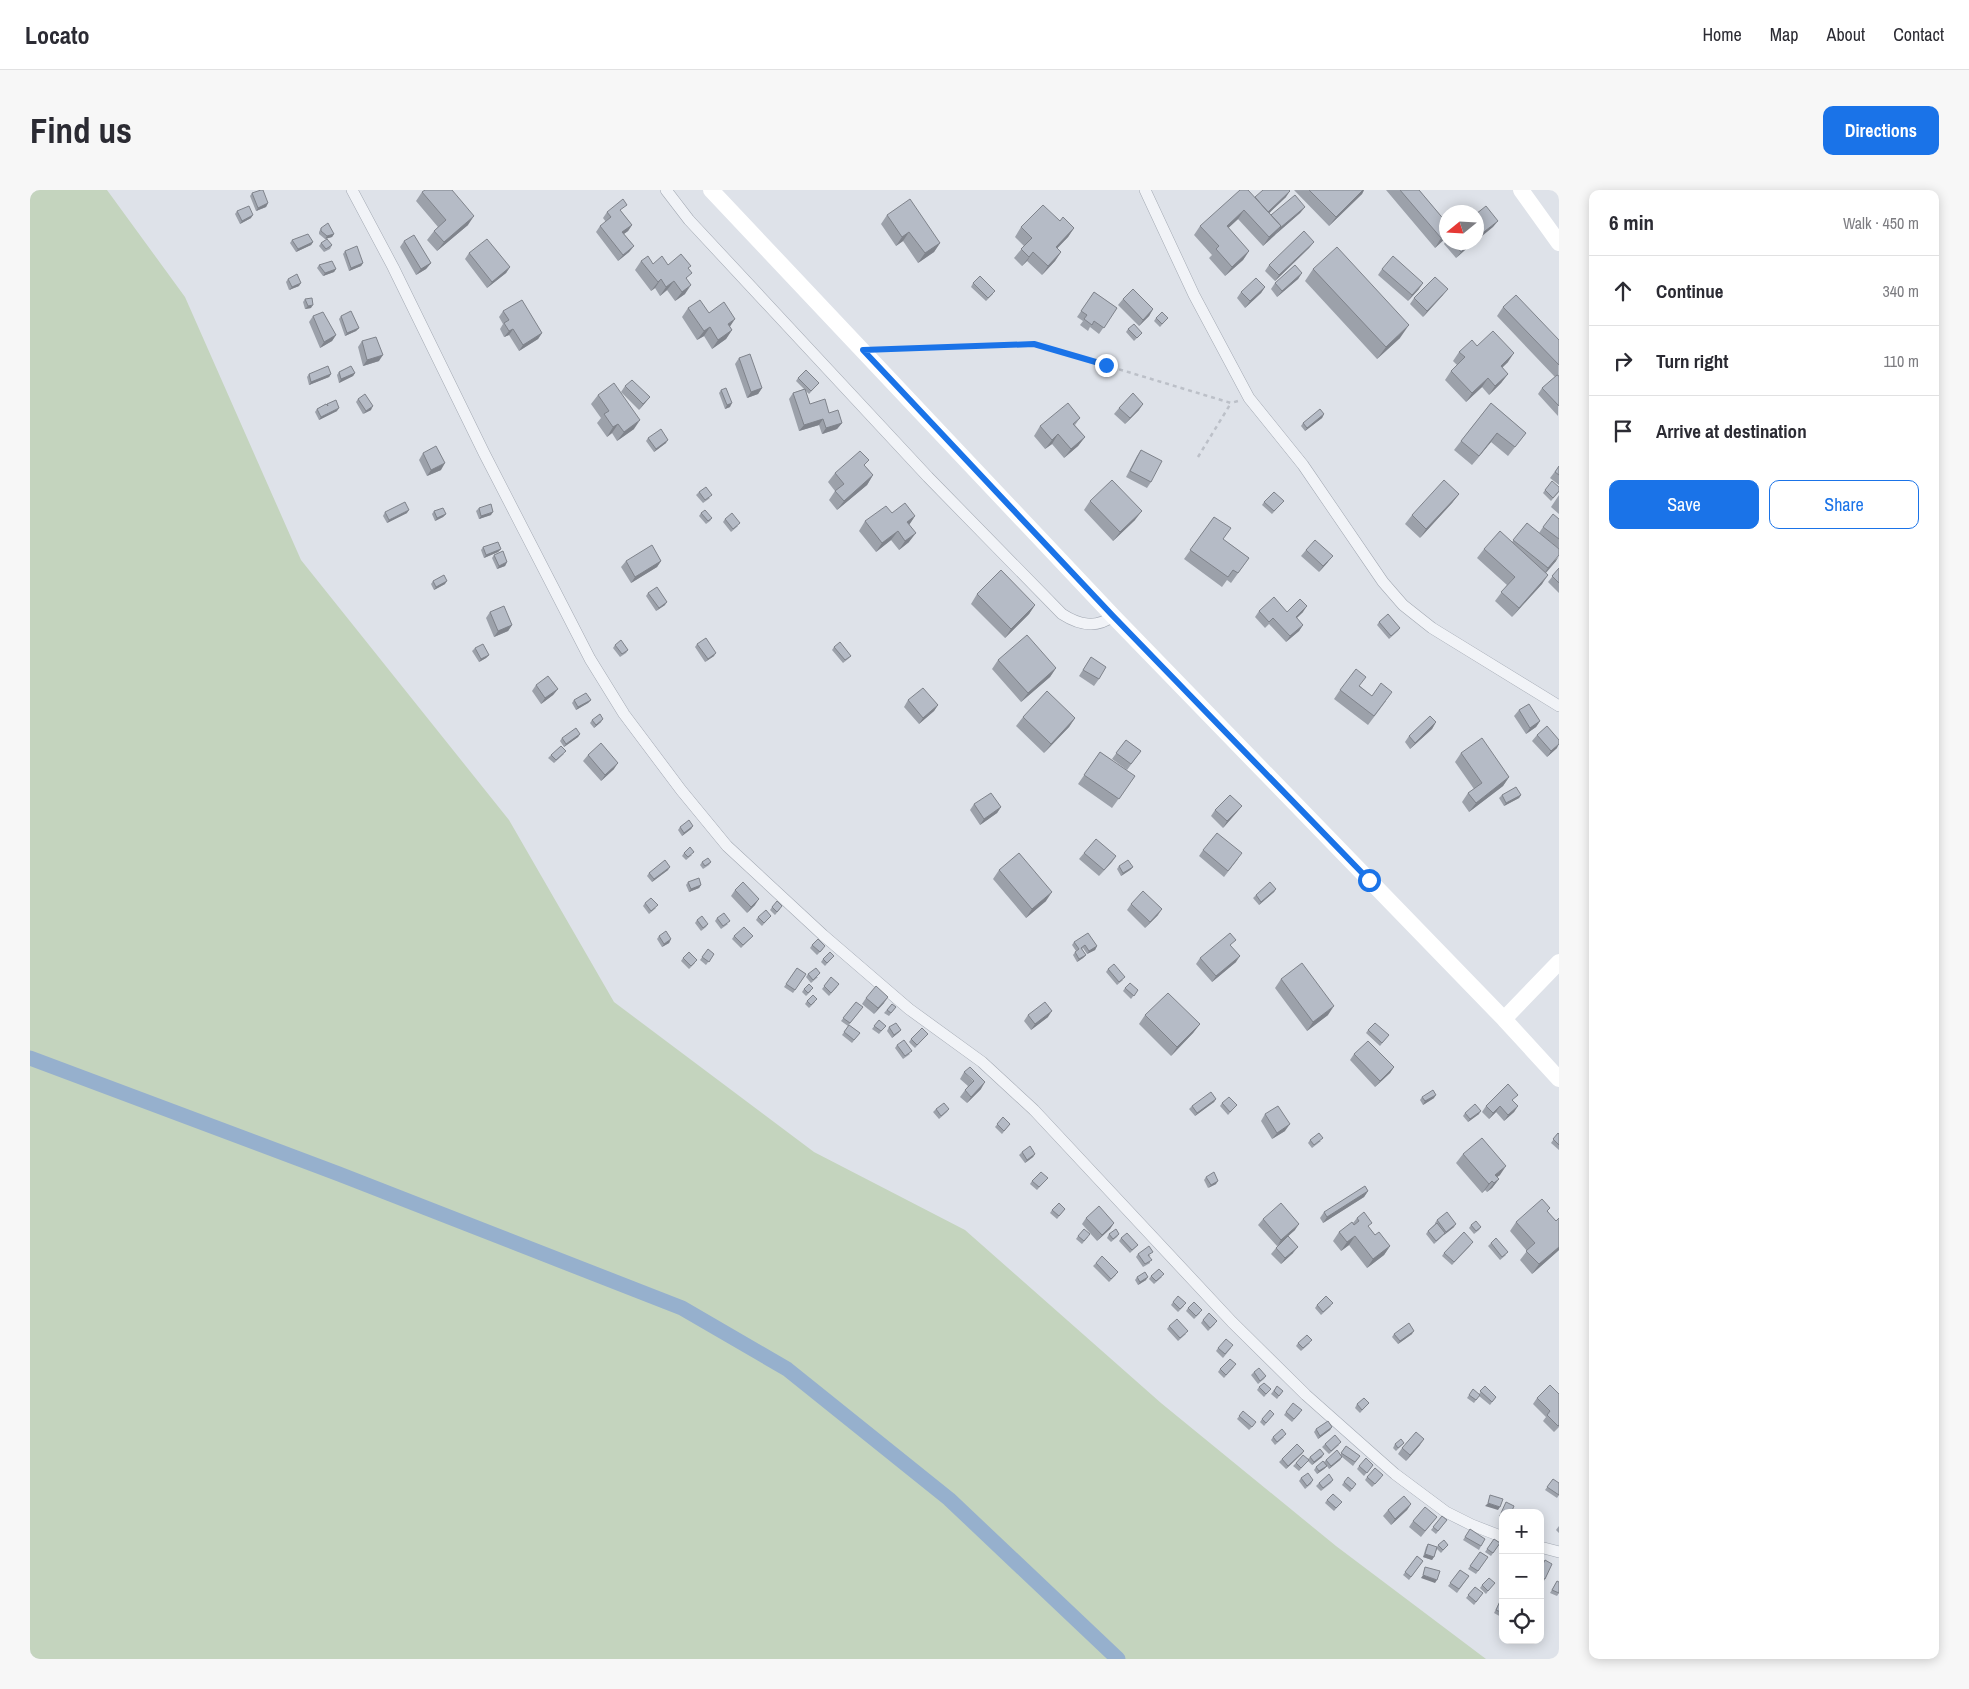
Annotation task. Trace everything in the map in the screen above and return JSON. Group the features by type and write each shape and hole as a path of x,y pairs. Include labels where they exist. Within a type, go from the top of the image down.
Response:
{"main road":[{"path":"711,190 1113,616 1504,1019 1559,1079"},
{"path":"1521,190 1559,243"},
{"path":"1504,1019 1559,962"}],"street":[{"path":"352,190 590,659 624,714 681,790 727,846 823,935 909,1009 982,1062 1034,1110 1239,1328 1306,1395 1387,1468 1446,1512 1499,1535"},
{"path":"666,190 689,220 928,476 1062,614 1073,621 1092,624 1106,622 1113,616"},
{"path":"1145,190 1194,294 1249,398 1303,465 1366,559 1403,605 1432,628 1559,706"},
{"path":"1544,1548 1559,1552"}],"path":[{"path":"863,350 1034,344 1231,403 1249,398"},
{"path":"1198,457 1231,403"}],"green space":[{"path":"30,190 107,190 185,297 301,560 509,820 614,1002 814,1152 965,1230 1161,1403 1336,1546 1486,1659 30,1659"}],"building":[{"path":"263,190 268,203 258,208 252,193"},
{"path":"425,190 452,190 474,216 444,242 434,231 446,220 422,192"},
{"path":"1240,190 1248,190 1281,226 1269,237 1244,210 1227,226 1249,251 1232,267 1216,249 1219,246 1200,226"},
{"path":"1263,190 1290,191 1268,212 1255,197"},
{"path":"1309,190 1363,190 1336,217"},
{"path":"1400,190 1419,190 1439,214 1439,236"},
{"path":"1295,195 1305,207 1280,228 1281,226 1271,215"},
{"path":"623,199 627,205 620,210 632,225 622,232 634,246 623,255 600,226 611,217 607,212"},
{"path":"910,199 940,243 925,253 909,232 902,237 887,215"},
{"path":"1043,205 1060,221 1063,217 1074,228 1056,247 1061,252 1048,266 1033,252 1029,257 1021,249 1032,238 1021,227"},
{"path":"249,206 253,215 242,221 237,211"},
{"path":"1486,206 1498,221 1484,232 1484,208"},
{"path":"328,223 334,234 327,236 321,231 321,228"},
{"path":"1304,231 1314,242 1279,275 1269,265"},
{"path":"308,234 313,242 298,249 292,240"},
{"path":"414,235 431,263 421,269 404,241"},
{"path":"327,239 332,245 326,249 321,243"},
{"path":"487,239 510,267 492,282 469,253"},
{"path":"357,246 363,263 351,268 345,251"},
{"path":"1337,247 1409,325 1386,347 1313,269"},
{"path":"681,254 691,266 688,268 692,273 686,278 691,285 682,292 674,281 666,287 661,279 658,282 641,261 648,256 653,264 662,256 668,265"},
{"path":"1393,256 1423,283 1412,295 1382,269"},
{"path":"332,261 336,269 325,273 319,265"},
{"path":"1295,265 1302,273 1282,291 1275,283"},
{"path":"297,274 301,283 292,287 288,279"},
{"path":"980,276 995,291 988,298 973,283"},
{"path":"1435,277 1448,289 1427,311 1414,298"},
{"path":"1256,278 1265,287 1250,301 1241,292"},
{"path":"1133,289 1153,309 1143,320 1123,299"},
{"path":"1094,292 1117,308 1104,328 1094,321 1092,325 1084,319 1087,315 1081,311"},
{"path":"1516,295 1559,340 1559,365 1503,307"},
{"path":"312,298 313,305 308,306 305,299"},
{"path":"522,300 542,333 523,345 513,329 509,331 504,323 509,320 503,311"},
{"path":"700,300 709,313 724,302 735,319 728,324 732,330 718,340 710,327 704,331 688,308"},
{"path":"351,311 359,328 347,333 341,316"},
{"path":"323,312 336,335 324,342 313,316"},
{"path":"1162,312 1168,318 1162,324 1156,318"},
{"path":"1134,324 1142,333 1137,338 1128,329"},
{"path":"1493,331 1514,353 1501,366 1508,374 1495,386 1488,378 1472,393 1451,371 1465,357 1459,352 1472,340 1477,346"},
{"path":"376,337 383,355 367,360 362,341"},
{"path":"750,354 762,388 751,392 739,358"},
{"path":"328,366 331,374 311,382 309,374"},
{"path":"351,366 355,373 341,379 339,372"},
{"path":"806,370 819,383 811,391 798,378"},
{"path":"1557,375 1559,376 1559,406 1542,388"},
{"path":"632,380 650,397 643,404 625,386"},
{"path":"614,383 640,420 624,432 618,424 613,427 604,414 609,411 598,395"},
{"path":"726,388 732,403 727,405 721,390"},
{"path":"805,389 810,404 825,399 829,413 838,410 842,423 826,428 823,419 804,425 793,393"},
{"path":"1133,393 1143,404 1130,418 1119,408"},
{"path":"365,394 373,406 366,411 358,399"},
{"path":"336,400 339,408 321,417 317,409 326,404 328,406 327,404"},
{"path":"1068,403 1080,418 1073,424 1085,437 1071,449 1058,434 1052,440 1040,426"},
{"path":"1491,403 1526,433 1515,447 1497,433 1479,456 1461,441"},
{"path":"1320,409 1324,414 1307,428 1303,423"},
{"path":"661,429 668,440 656,449 648,438"},
{"path":"436,446 445,463 431,470 423,453"},
{"path":"1141,450 1162,461 1151,482 1130,471"},
{"path":"860,451 869,460 864,465 873,475 844,501 835,491 844,484 835,473"},
{"path":"1559,466 1559,475 1555,472"},
{"path":"1112,480 1142,511 1120,532 1090,501"},
{"path":"1444,480 1459,494 1426,529 1412,515"},
{"path":"1552,481 1559,487 1559,491 1553,498 1545,490"},
{"path":"706,487 712,495 705,500 699,492"},
{"path":"1274,492 1284,501 1274,511 1264,502"},
{"path":"405,502 409,510 389,520 385,512"},
{"path":"905,503 915,516 907,522 916,533 905,541 898,531 882,543 865,521 886,506 892,513"},
{"path":"491,504 493,512 481,516 479,508"},
{"path":"443,508 446,514 437,518 434,511"},
{"path":"705,510 712,518 708,521 701,513"},
{"path":"732,513 740,523 733,529 725,519"},
{"path":"1553,514 1559,519 1559,539 1543,527"},
{"path":"1214,517 1231,528 1223,539 1249,558 1238,573 1233,570 1228,577 1190,550"},
{"path":"1527,523 1559,549 1559,555 1548,568 1513,540"},
{"path":"1500,531 1548,575 1519,608 1501,592 1515,577 1484,549"},
{"path":"1315,540 1333,556 1323,566 1306,550"},
{"path":"498,542 501,549 486,555 483,547"},
{"path":"652,545 661,561 635,577 626,561"},
{"path":"503,551 507,562 499,566 494,555"},
{"path":"1559,568 1559,583 1552,576"},
{"path":"1001,570 1035,605 1011,629 977,594"},
{"path":"444,575 447,581 436,587 433,581"},
{"path":"657,587 667,602 659,608 648,593"},
{"path":"1274,597 1287,612 1300,599 1307,606 1296,617 1303,625 1290,636 1273,618 1269,622 1259,611"},
{"path":"504,606 512,625 498,631 490,612"},
{"path":"1388,614 1400,628 1391,636 1379,622"},
{"path":"1027,635 1056,668 1028,693 998,660"},
{"path":"706,638 716,653 708,659 697,644"},
{"path":"621,640 628,650 622,654 615,645"},
{"path":"840,642 851,656 845,660 834,647"},
{"path":"483,644 489,655 481,659 475,648"},
{"path":"1091,657 1106,667 1099,679 1083,670"},
{"path":"1356,669 1366,677 1359,686 1372,696 1381,683 1392,692 1374,716 1340,690"},
{"path":"548,676 558,689 545,698 536,685"},
{"path":"923,688 938,705 923,718 908,700"},
{"path":"1047,691 1075,718 1051,744 1023,717"},
{"path":"586,693 591,700 578,707 574,700"},
{"path":"1529,704 1540,721 1530,728 1519,710"},
{"path":"600,714 603,719 596,725 592,720"},
{"path":"1430,716 1436,722 1415,743 1409,736"},
{"path":"1547,726 1559,740 1559,744 1551,751 1537,735"},
{"path":"576,728 580,734 566,744 562,738"},
{"path":"1482,738 1509,777 1476,803 1468,793 1482,783 1461,753"},
{"path":"1126,740 1141,751 1131,764 1116,753"},
{"path":"601,743 618,763 605,775 588,755"},
{"path":"561,746 566,751 556,760 551,755"},
{"path":"1100,752 1135,776 1119,799 1084,775"},
{"path":"1516,787 1521,795 1506,803 1502,795"},
{"path":"991,793 1001,807 984,819 974,804"},
{"path":"1230,795 1242,806 1227,821 1215,810"},
{"path":"689,820 693,826 684,833 680,827"},
{"path":"1217,833 1242,853 1228,871 1203,850"},
{"path":"1096,839 1116,856 1104,870 1084,853"},
{"path":"690,847 694,852 688,857 684,853"},
{"path":"1019,853 1052,892 1032,909 999,870"},
{"path":"708,858 711,862 705,866 702,862"},
{"path":"665,860 670,867 654,879 649,873"},
{"path":"1128,860 1133,867 1123,873 1119,866"},
{"path":"699,878 701,885 691,889 688,882"},
{"path":"743,882 759,899 751,907 735,890"},
{"path":"1270,882 1276,889 1261,902 1256,895"},
{"path":"1143,891 1162,909 1150,922 1131,904"},
{"path":"651,898 658,905 651,911 645,903"},
{"path":"777,901 782,906 777,912 772,907"},
{"path":"766,910 771,916 764,923 758,917"},
{"path":"724,913 730,921 723,926 717,918"},
{"path":"702,916 708,924 703,928 697,920"},
{"path":"744,927 753,936 743,945 734,936"},
{"path":"666,931 671,939 664,944 659,936"},
{"path":"1088,933 1097,946 1089,951 1085,945 1081,948 1086,955 1079,959 1075,952 1079,949 1074,942"},
{"path":"1230,933 1236,940 1230,945 1240,956 1216,976 1200,958"},
{"path":"818,939 825,946 820,952 812,945"},
{"path":"708,949 714,954 709,962 702,957"},
{"path":"689,952 697,960 691,966 683,958"},
{"path":"830,952 834,956 827,963 823,959"},
{"path":"1302,963 1334,1006 1313,1022 1281,979"},
{"path":"1114,964 1125,977 1119,982 1108,969"},
{"path":"797,968 806,974 795,990 786,984"},
{"path":"816,968 820,973 813,980 808,974"},
{"path":"831,977 839,984 831,993 824,986"},
{"path":"1130,983 1138,990 1134,996 1125,988"},
{"path":"809,984 813,988 808,993 804,989"},
{"path":"876,986 888,997 878,1008 866,998"},
{"path":"1168,993 1200,1024 1177,1047 1145,1015"},
{"path":"813,995 817,999 811,1005 807,1001"},
{"path":"856,1002 863,1007 850,1023 843,1018"},
{"path":"1045,1002 1052,1011 1035,1024 1028,1015"},
{"path":"892,1004 896,1007 891,1013 887,1010"},
{"path":"879,1020 886,1026 881,1031 874,1026"},
{"path":"896,1023 901,1030 894,1035 889,1027"},
{"path":"1375,1023 1389,1035 1382,1043 1368,1030"},
{"path":"849,1025 860,1033 854,1040 844,1032"},
{"path":"922,1028 928,1034 917,1045 911,1039"},
{"path":"904,1040 912,1051 905,1056 897,1045"},
{"path":"1368,1041 1394,1067 1380,1081 1354,1054"},
{"path":"970,1067 985,1082 971,1097 965,1090 974,1081 964,1072"},
{"path":"1508,1084 1518,1095 1512,1100 1518,1106 1508,1115 1500,1106 1493,1113 1486,1106"},
{"path":"1433,1090 1436,1095 1425,1101 1422,1097"},
{"path":"1211,1092 1216,1099 1197,1113 1192,1106"},
{"path":"1229,1097 1237,1105 1230,1112 1222,1103"},
{"path":"944,1103 949,1109 941,1116 936,1109"},
{"path":"1475,1104 1481,1111 1470,1119 1465,1113"},
{"path":"1278,1106 1290,1124 1277,1133 1265,1114"},
{"path":"1003,1117 1010,1124 1004,1131 997,1124"},
{"path":"1319,1133 1323,1138 1314,1145 1310,1140"},
{"path":"1559,1134 1559,1145 1553,1139"},
{"path":"1482,1138 1506,1166 1495,1175 1499,1179 1494,1183 1492,1181 1489,1184 1463,1154"},
{"path":"1030,1146 1035,1154 1027,1160 1022,1152"},
{"path":"1041,1172 1048,1178 1039,1187 1032,1181"},
{"path":"1214,1172 1218,1181 1211,1185 1206,1177"},
{"path":"1365,1186 1368,1191 1327,1217 1324,1212"},
{"path":"1542,1199 1550,1208 1547,1211 1556,1221 1559,1218 1559,1247 1539,1264 1526,1251 1535,1243 1516,1222"},
{"path":"1059,1203 1065,1209 1059,1216 1052,1210"},
{"path":"1281,1203 1299,1224 1281,1240 1263,1219"},
{"path":"1099,1206 1114,1223 1102,1235 1086,1218"},
{"path":"1364,1212 1372,1223 1368,1226 1375,1235 1379,1232 1390,1246 1373,1259 1355,1236 1347,1242 1339,1232 1352,1222 1354,1225 1359,1221 1357,1218"},
{"path":"1447,1212 1456,1224 1446,1232 1437,1220"},
{"path":"1476,1221 1481,1227 1476,1231 1471,1225"},
{"path":"1437,1223 1445,1233 1436,1241 1428,1231"},
{"path":"1084,1229 1090,1234 1084,1241 1078,1236"},
{"path":"1116,1229 1119,1234 1113,1239 1109,1234"},
{"path":"1464,1232 1473,1242 1454,1262 1444,1253"},
{"path":"1127,1233 1138,1245 1132,1250 1121,1238"},
{"path":"1288,1236 1298,1247 1285,1258 1276,1248"},
{"path":"1496,1238 1508,1252 1502,1257 1491,1243"},
{"path":"1149,1246 1153,1252 1148,1255 1152,1260 1145,1264 1138,1254"},
{"path":"1102,1256 1118,1272 1111,1279 1096,1263"},
{"path":"1159,1269 1164,1274 1156,1281 1151,1276"},
{"path":"1145,1272 1148,1277 1140,1282 1137,1277"},
{"path":"1178,1296 1186,1303 1180,1309 1173,1302"},
{"path":"1326,1296 1333,1303 1323,1312 1317,1305"},
{"path":"1194,1302 1202,1310 1196,1316 1188,1308"},
{"path":"1209,1313 1217,1321 1210,1328 1203,1320"},
{"path":"1177,1319 1188,1331 1180,1338 1169,1326"},
{"path":"1409,1323 1414,1331 1400,1341 1394,1334"},
{"path":"1307,1335 1312,1340 1303,1348 1298,1343"},
{"path":"1226,1339 1233,1345 1225,1354 1218,1348"},
{"path":"1230,1359 1236,1364 1226,1375 1220,1369"},
{"path":"1259,1368 1266,1376 1260,1381 1254,1372"},
{"path":"1264,1383 1271,1389 1266,1394 1259,1387"},
{"path":"1550,1385 1559,1394 1558,1426 1547,1415 1550,1411 1537,1398"},
{"path":"1277,1386 1283,1391 1279,1396 1274,1391"},
{"path":"1485,1386 1496,1397 1492,1402 1480,1391"},
{"path":"1473,1389 1480,1395 1476,1400 1469,1395"},
{"path":"1364,1398 1369,1403 1362,1410 1357,1404"},
{"path":"1293,1403 1302,1410 1294,1419 1286,1412"},
{"path":"1270,1410 1274,1414 1266,1423 1262,1419"},
{"path":"1243,1411 1256,1422 1252,1427 1239,1416"},
{"path":"1328,1421 1332,1427 1320,1436 1316,1429"},
{"path":"1282,1429 1286,1434 1277,1442 1273,1437"},
{"path":"1416,1432 1424,1439 1410,1455 1402,1448"},
{"path":"1335,1435 1341,1442 1331,1451 1325,1444"},
{"path":"1401,1439 1404,1443 1398,1448 1395,1444"},
{"path":"1297,1444 1304,1451 1288,1466 1282,1459"},
{"path":"1346,1446 1360,1456 1355,1462 1341,1453"},
{"path":"1320,1449 1324,1454 1314,1462 1310,1457"},
{"path":"1337,1450 1342,1457 1331,1466 1326,1460"},
{"path":"1303,1455 1309,1460 1301,1468 1296,1463"},
{"path":"1366,1458 1373,1465 1367,1473 1359,1466"},
{"path":"1323,1461 1327,1466 1319,1471 1316,1467"},
{"path":"1375,1468 1383,1475 1375,1484 1367,1477"},
{"path":"1308,1473 1313,1480 1307,1486 1301,1478"},
{"path":"1329,1474 1333,1480 1323,1488 1319,1483"},
{"path":"1348,1477 1356,1484 1352,1489 1344,1482"},
{"path":"1553,1479 1559,1483 1559,1495 1547,1487"},
{"path":"1333,1494 1342,1502 1336,1508 1327,1500"},
{"path":"1490,1495 1503,1499 1500,1507 1488,1503"},
{"path":"1404,1496 1411,1504 1395,1519 1388,1510"},
{"path":"1506,1502 1514,1506 1513,1509 1503,1509"},
{"path":"1425,1507 1437,1517 1425,1531 1413,1521"},
{"path":"1442,1516 1447,1520 1438,1531 1433,1527"},
{"path":"1470,1529 1485,1539 1481,1546 1465,1537"},
{"path":"1494,1539 1499,1542 1493,1553 1487,1549"},
{"path":"1444,1540 1448,1545 1443,1550 1438,1545"},
{"path":"1428,1544 1437,1547 1434,1557 1425,1554"},
{"path":"1480,1552 1488,1557 1478,1571 1470,1566"},
{"path":"1417,1556 1423,1561 1411,1577 1405,1572"},
{"path":"1545,1560 1552,1564 1545,1579 1544,1579"},
{"path":"1425,1567 1440,1571 1437,1580 1423,1575"},
{"path":"1460,1570 1469,1576 1459,1589 1450,1583"},
{"path":"1489,1578 1495,1583 1488,1591 1482,1585"},
{"path":"1557,1581 1559,1582 1559,1593 1552,1590"},
{"path":"1475,1587 1483,1593 1476,1602 1468,1595"}],"waterway":[{"path":"30,1058 339,1174 682,1308 787,1369 949,1499 1118,1659"}],"route":[{"path":"1106,365 1034,344 863,350 1113,616 1369,880"}]}
